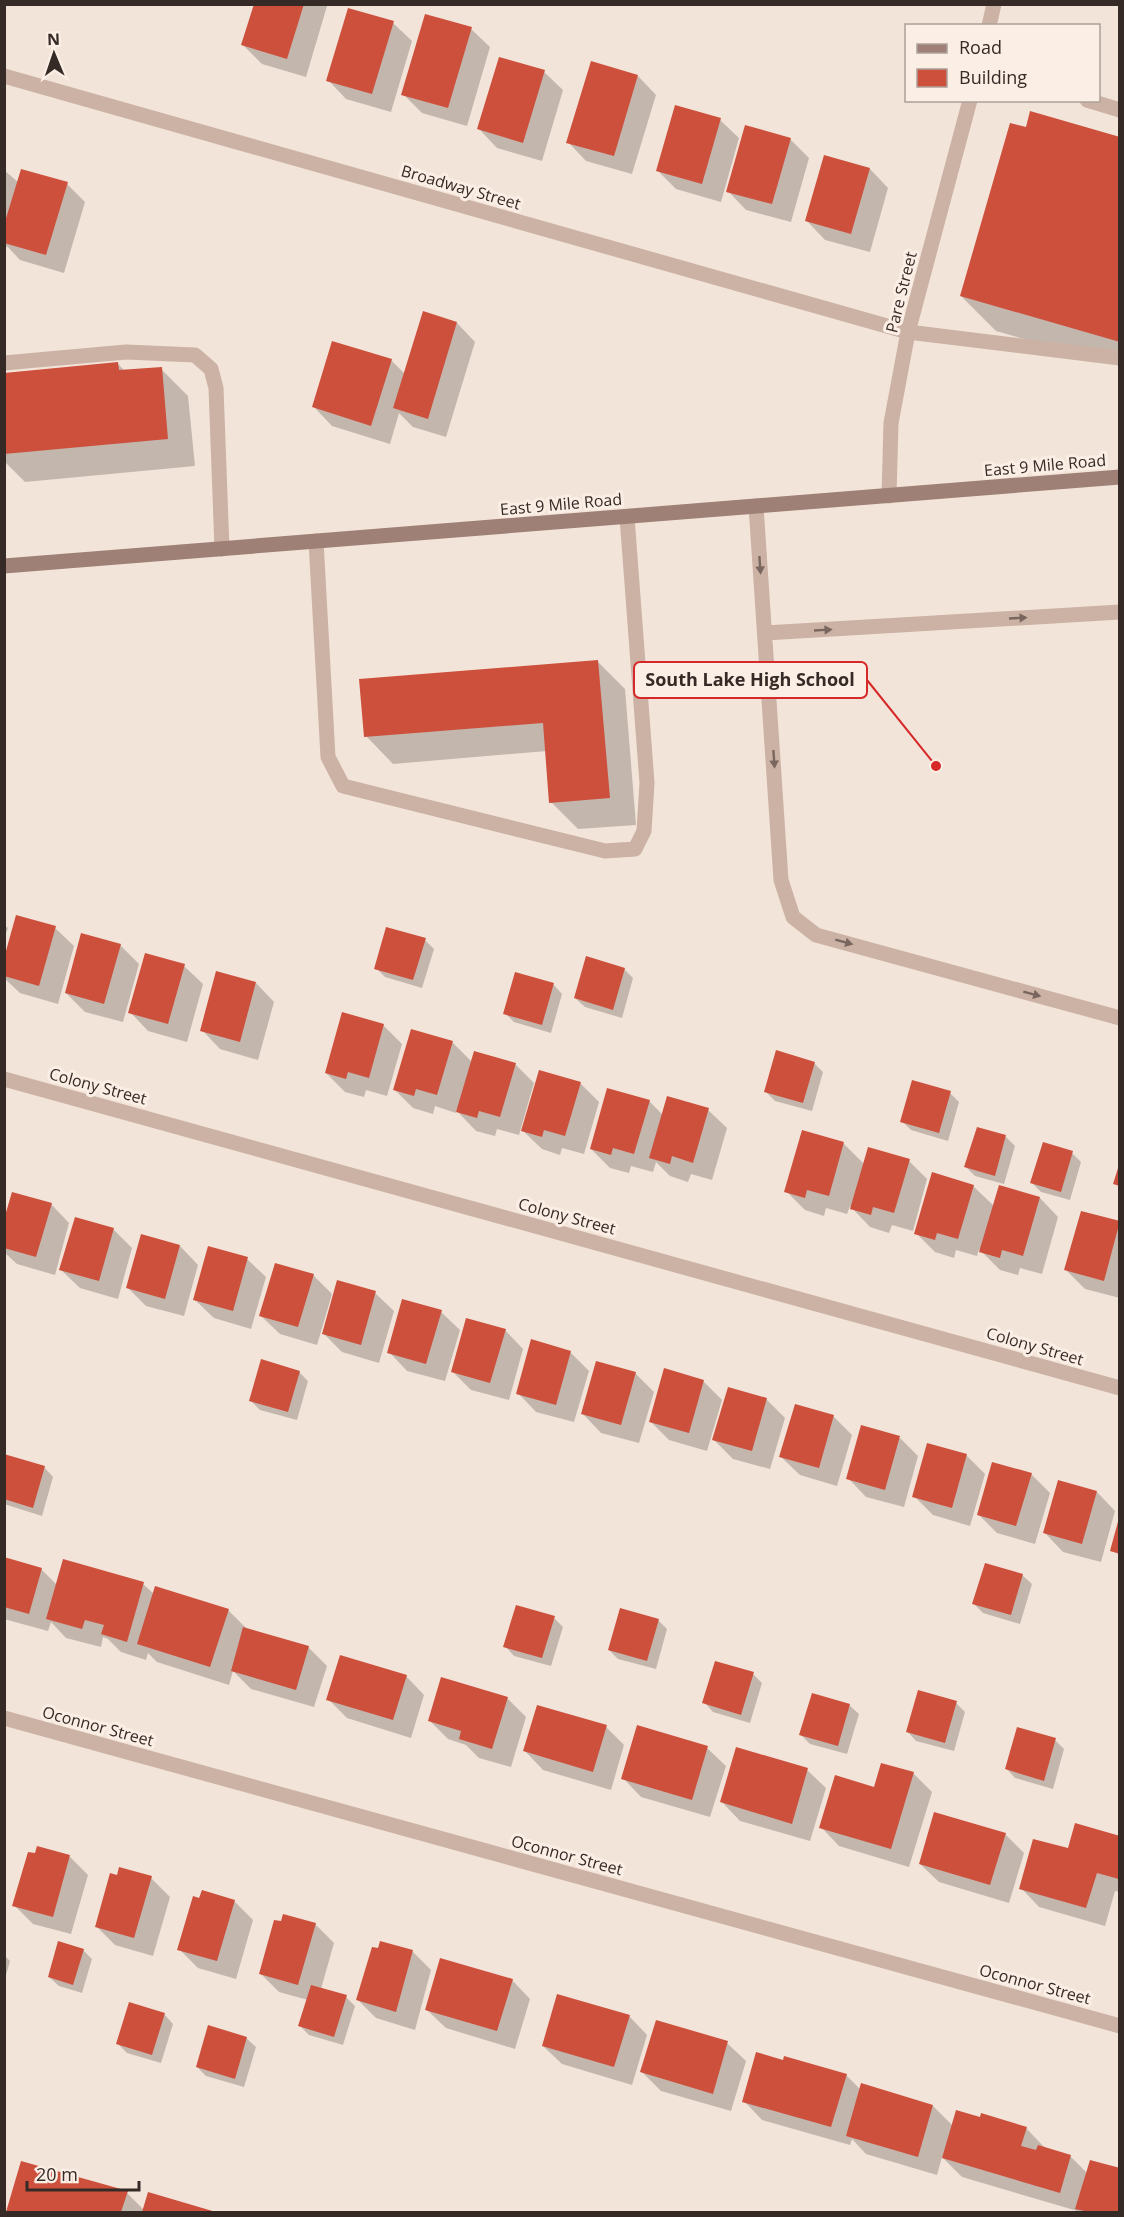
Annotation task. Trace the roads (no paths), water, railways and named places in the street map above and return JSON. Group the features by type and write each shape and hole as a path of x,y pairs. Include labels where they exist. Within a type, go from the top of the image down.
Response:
{"main road":[{"name":"East 9 Mile Road","path":"4,566 1119,477"}],"street":[{"path":"989,24 994,4"},
{"name":"Broadway Street","path":"4,76 908,332 1119,358"},
{"name":"Pare Street","path":"889,496 891,423 908,332 969,102"},
{"path":"1093,102 1119,110"},
{"path":"4,363 126,352 195,355 211,369 216,388 222,549"},
{"path":"756,506 781,880 793,917 816,935 1119,1018"},
{"path":"316,541 328,757 343,786 605,851 634,849 644,831 646,783 627,517"},
{"path":"765,633 1119,612"},
{"name":"Colony Street","path":"4,1079 1119,1388"},
{"name":"Oconnor Street","path":"4,1719 1119,2026"}],"place":[{"name":"South Lake High School","path":"936,766"}]}
